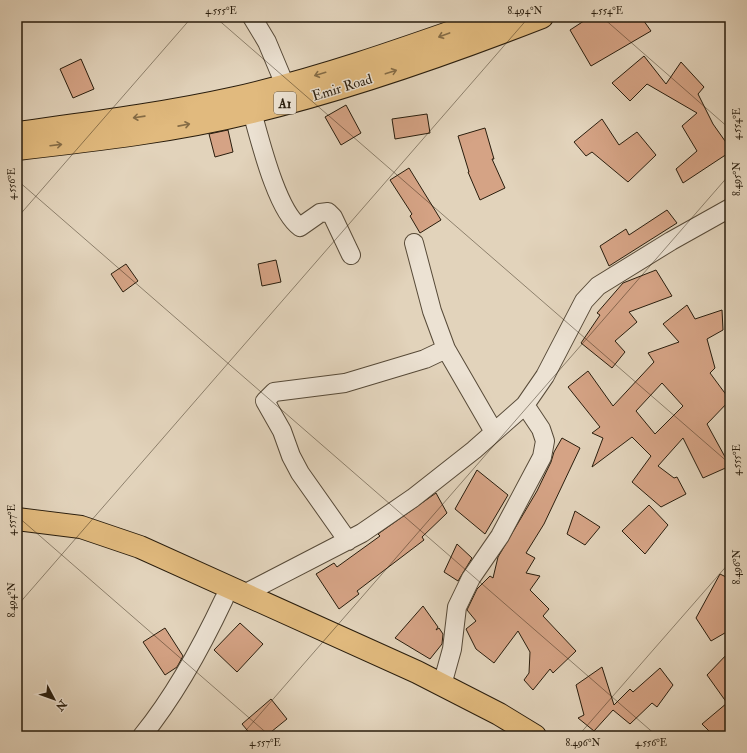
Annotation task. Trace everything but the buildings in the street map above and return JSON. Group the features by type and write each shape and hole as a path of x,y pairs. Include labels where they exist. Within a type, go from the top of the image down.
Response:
{"main road":[{"name":"Emir Road","path":"17,133 149,115 235,98 285,85 402,49 494,17"},
{"name":"Emir Road","path":"17,149 155,131 252,112 363,81 450,53 542,17"},
{"path":"17,519 80,527 112,536 412,684 493,725 510,736"},
{"path":"17,533 36,533 108,548 234,596 442,685 499,714 535,736"}],"street":[{"path":"252,17 267,42 285,85"},
{"path":"252,112 266,159 290,217 300,227 320,213 328,212 333,217 351,255"},
{"path":"142,736 166,707 234,596 348,541 413,498 494,432 525,404 545,376 584,301 598,286 671,241 730,208"},
{"path":"414,243 432,311 446,350 494,432"},
{"path":"348,541 300,473 291,456 282,430 265,401 274,392 345,383 425,359 446,350"},
{"path":"442,685 452,649 457,607 471,578 500,536 542,457 545,441 541,429 525,404"}]}
